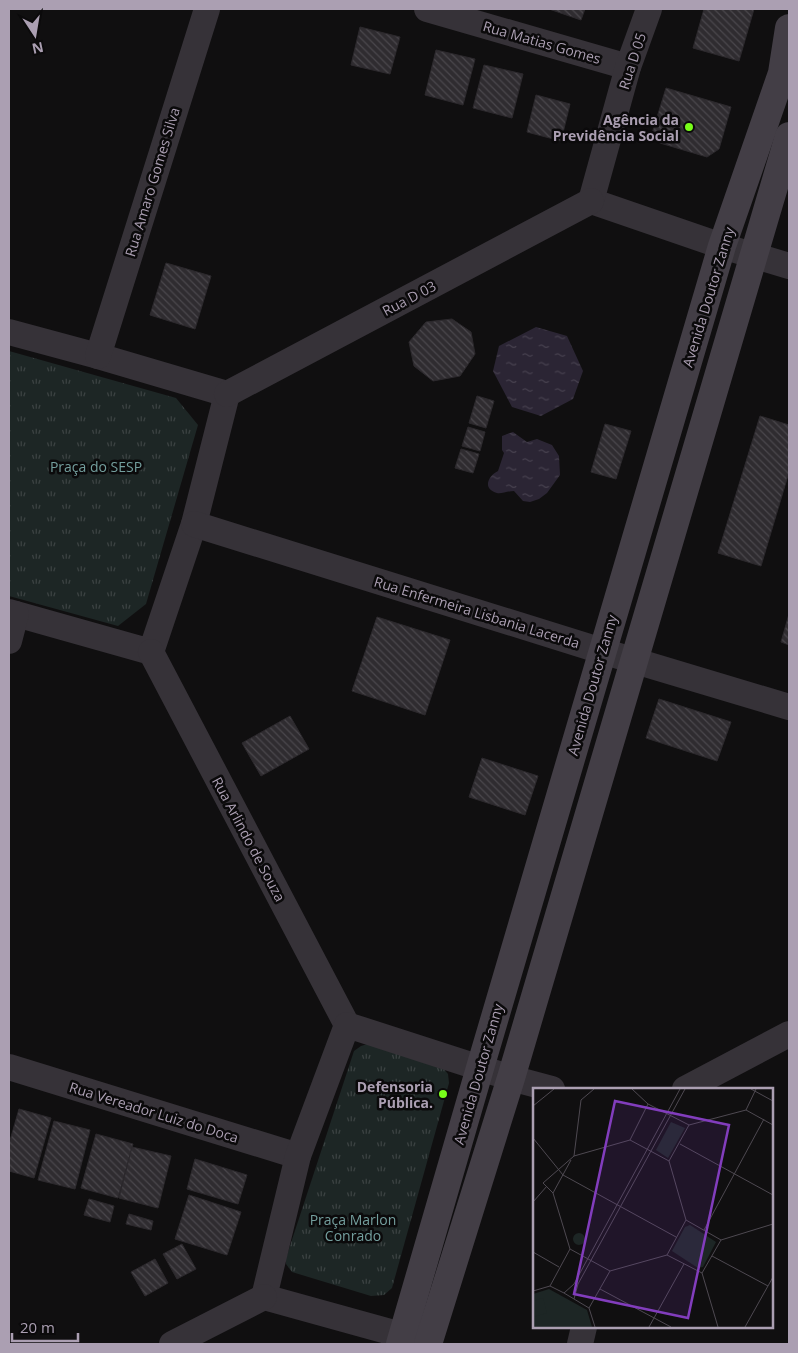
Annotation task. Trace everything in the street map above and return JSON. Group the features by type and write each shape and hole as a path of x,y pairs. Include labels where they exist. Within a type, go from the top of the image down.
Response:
{"street":[{"name":"Rua Amaro Gomes Silva","path":"98,356 207,9"},
{"name":"Rua Matias Gomes","path":"427,9 628,67"},
{"name":"Rua D 05","path":"591,201 628,67 650,9"},
{"name":"Avenida Doutor Zanny","path":"419,1342 480,1068 722,246 782,73 789,28"},
{"path":"172,1344 264,1297 419,1342 511,1078 789,136"},
{"path":"591,201 722,246 789,266"},
{"name":"Rua D 03","path":"228,394 591,201"},
{"path":"9,332 228,394 194,524 151,652 13,613 9,641"},
{"name":"Rua Enfermeira Lisbania Lacerda","path":"194,524 789,707"},
{"name":"Rua Arlindo de Souza","path":"151,652 347,1025"},
{"path":"264,1297 298,1156 347,1025 511,1078 548,1088"},
{"path":"687,1088 789,1034"},
{"name":"Rua Vereador Luiz do Doca","path":"9,1067 298,1156"},
{"path":"580,1344 584,1328"}],"green space":[{"name":"Praça do SESP","path":"9,351 176,398 198,425 146,604 118,626 9,596"},
{"name":"Praça Marlon Conrado","path":"371,1043 442,1067 448,1074 449,1083 392,1288 384,1295 371,1296 292,1272 286,1264 286,1258 354,1051 361,1046"}],"water":[{"path":"536,327 567,336 583,371 573,399 541,416 512,407 493,371 499,346"},
{"path":"513,432 527,442 537,439 552,445 559,456 560,475 547,493 539,499 530,502 523,501 514,491 497,493 489,489 488,486 489,479 498,471 504,453 502,450 502,436"}],"building":[{"path":"549,9 585,9 581,20"},
{"path":"704,9 754,9 739,61 693,48"},
{"path":"360,27 400,37 390,74 351,65"},
{"path":"436,50 475,59 463,105 425,95"},
{"path":"484,65 523,74 512,118 473,108"},
{"path":"666,88 731,107 719,149 707,157 650,140"},
{"path":"536,95 570,104 561,141 527,132"},
{"path":"166,263 211,276 195,329 150,315"},
{"path":"452,319 471,332 475,354 460,376 433,381 414,366 409,342 426,322"},
{"path":"477,396 494,401 486,428 469,423"},
{"path":"760,416 789,425 789,472 761,566 718,553"},
{"path":"605,424 631,431 616,479 591,472"},
{"path":"468,427 485,432 480,451 462,446"},
{"path":"461,449 479,454 473,473 455,468"},
{"path":"789,614 789,645 781,642"},
{"path":"377,617 450,640 425,715 352,691"},
{"path":"659,699 731,722 717,761 646,738"},
{"path":"290,716 309,749 261,776 242,743"},
{"path":"482,758 538,776 525,815 469,797"},
{"path":"19,1109 51,1118 34,1178 9,1171 9,1144"},
{"path":"54,1121 90,1130 75,1189 38,1180"},
{"path":"96,1134 133,1144 118,1198 81,1188"},
{"path":"132,1147 171,1156 158,1208 119,1198"},
{"path":"195,1159 247,1175 238,1204 187,1189"},
{"path":"189,1195 241,1212 227,1255 175,1239"},
{"path":"89,1199 114,1206 110,1222 84,1215"},
{"path":"129,1214 153,1221 151,1230 126,1224"},
{"path":"182,1244 196,1269 177,1279 163,1254"},
{"path":"155,1259 168,1283 145,1296 131,1272"}],"place":[{"name":"Agência da Previdência Social","path":"689,127"},
{"name":"Defensoria Pública.","path":"443,1094"}]}
